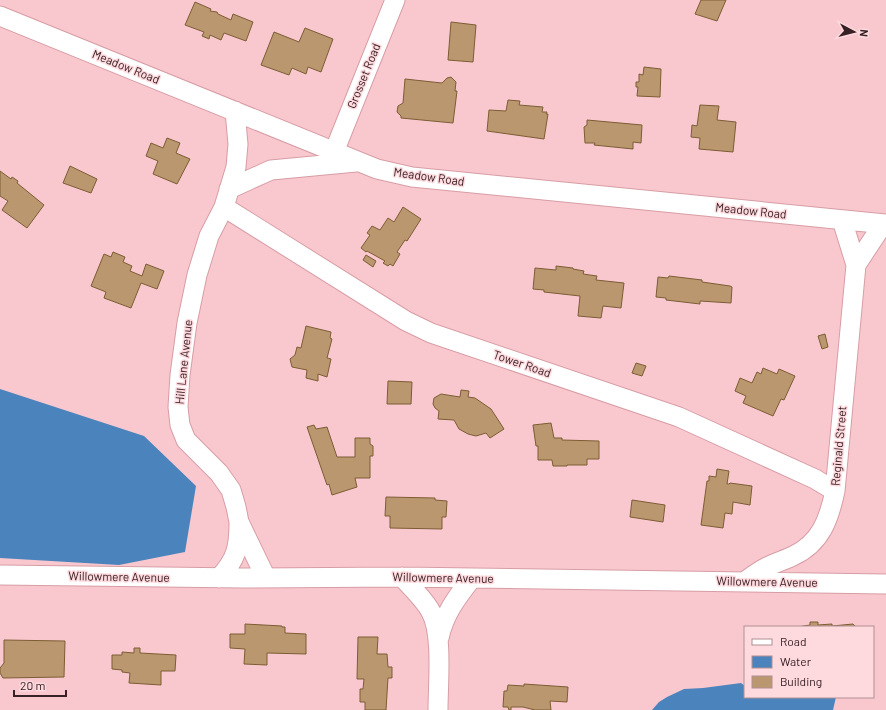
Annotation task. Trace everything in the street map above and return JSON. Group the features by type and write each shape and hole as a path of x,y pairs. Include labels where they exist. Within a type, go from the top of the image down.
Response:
{"street":[{"name":"Grosset Road","path":"334,152 395,0"},
{"name":"Meadow Road","path":"0,16 377,169 412,177 884,224"},
{"name":"Hill Lane Avenue","path":"235,111 238,144 236,167 224,207 209,236 197,275 187,323 180,375 178,407 180,425 186,440 219,473 231,490 240,522 266,578"},
{"path":"229,189 271,170 357,162"},
{"name":"Tower Road","path":"224,207 406,321 432,333 679,417 815,479 835,491"},
{"name":"Reginald Street","path":"744,582 768,566 794,556 808,548 816,540 826,523 832,508 835,491 856,265 842,220"},
{"name":"Reginald Street","path":"856,265 884,224"},
{"name":"Hill Lane Avenue","path":"219,578 229,568 234,558 239,542 240,522"},
{"name":"Willowmere Avenue","path":"0,575 219,578 402,577 886,584"},
{"path":"402,577 431,611 436,623 438,639 438,710"},
{"path":"438,639 441,626 453,602 472,578"}],"water":[{"path":"0,389 144,436 196,486 185,552 119,565 0,558"},
{"path":"741,683 744,685 744,698 836,698 833,710 652,710 659,702 684,689"}],"building":[{"path":"701,0 726,0 717,21 695,14"},
{"path":"195,2 211,9 210,11 217,12 218,14 231,20 233,14 253,22 246,41 224,33 221,40 210,35 209,39 202,36 204,32 185,25"},
{"path":"451,22 476,25 473,62 448,60"},
{"path":"305,28 333,39 321,72 308,67 306,74 292,68 289,75 261,65 274,32 299,42"},
{"path":"644,67 661,69 660,97 637,96 638,87 636,87 636,82 639,82 639,74 643,75"},
{"path":"451,77 456,82 455,91 457,91 453,123 401,118 397,112 398,106 403,103 405,79 442,83 447,78"},
{"path":"508,100 520,101 519,105 543,107 542,112 547,112 546,114 548,114 544,139 487,131 489,110 506,111"},
{"path":"700,105 719,106 717,120 736,122 733,152 699,149 700,138 691,137 692,125 697,126"},
{"path":"587,120 642,125 641,143 633,142 633,149 594,145 595,143 585,143 584,127 587,125"},
{"path":"167,138 180,143 176,153 190,159 177,184 153,174 158,161 146,156 151,143 163,148"},
{"path":"70,166 97,179 91,193 63,183"},
{"path":"0,171 11,179 12,177 18,181 17,183 44,205 27,228 2,210 8,201 0,196"},
{"path":"403,207 421,219 407,241 405,240 397,252 400,254 393,266 390,264 388,266 383,263 385,261 361,248 370,235 367,233 372,226 380,230 388,218 394,222"},
{"path":"113,252 125,257 123,262 132,266 130,271 142,276 146,264 164,271 157,289 141,283 131,308 104,298 106,292 91,286 104,254 111,257"},
{"path":"366,255 376,261 373,267 363,260"},
{"path":"556,266 584,271 583,274 597,276 596,280 624,283 621,308 603,306 601,318 578,316 580,296 544,292 544,290 533,289 535,268 556,270"},
{"path":"669,276 702,280 702,282 730,286 732,287 731,303 700,301 700,304 666,300 666,298 656,297 658,277 668,278"},
{"path":"306,326 331,332 330,338 332,339 327,358 331,359 327,377 318,374 318,381 306,378 307,370 292,367 290,359 295,355 297,347 301,348"},
{"path":"825,334 828,347 822,349 818,336"},
{"path":"636,363 646,366 642,376 632,373"},
{"path":"763,368 777,374 779,369 795,376 784,400 781,399 773,416 743,403 746,396 735,391 740,378 752,383 757,372 761,374"},
{"path":"388,381 412,382 411,404 387,404"},
{"path":"461,390 469,391 468,397 475,398 491,409 504,429 490,438 486,433 476,436 459,429 454,420 438,419 439,411 433,404 434,398 441,394 460,397"},
{"path":"551,423 554,438 562,438 562,440 599,441 599,459 587,459 587,465 567,466 553,466 552,460 538,460 538,446 536,446 533,425"},
{"path":"314,425 316,429 327,427 337,457 355,457 355,438 370,438 370,444 373,446 373,456 370,456 370,478 355,478 357,487 332,495 329,484 327,485 307,427"},
{"path":"717,469 729,471 727,484 730,483 752,486 750,505 733,502 732,514 725,513 723,528 701,525 707,481 709,481 709,476 716,477"},
{"path":"386,497 435,498 435,500 447,501 446,517 442,517 442,529 390,528 390,516 385,516"},
{"path":"632,500 665,505 663,522 630,517"},
{"path":"810,622 818,622 818,625 832,624 832,626 804,626 810,625"},
{"path":"245,624 282,626 285,627 285,633 306,634 306,654 267,653 267,665 244,664 245,649 230,648 230,634 245,634"},
{"path":"853,624 855,626 832,626"},
{"path":"358,637 378,637 377,654 387,654 388,667 392,667 392,678 388,678 386,710 365,710 365,702 360,702 360,689 363,689 364,679 357,679"},
{"path":"4,640 65,641 64,677 3,678 0,673 0,668 4,663"},
{"path":"134,648 140,648 140,653 176,655 175,671 161,671 161,685 129,683 130,673 112,669 112,655 122,655 122,652 134,653"},
{"path":"524,684 568,687 567,702 550,701 551,710 511,707 511,710 509,710 508,707 503,707 504,691 507,691 508,685 524,686"}]}
